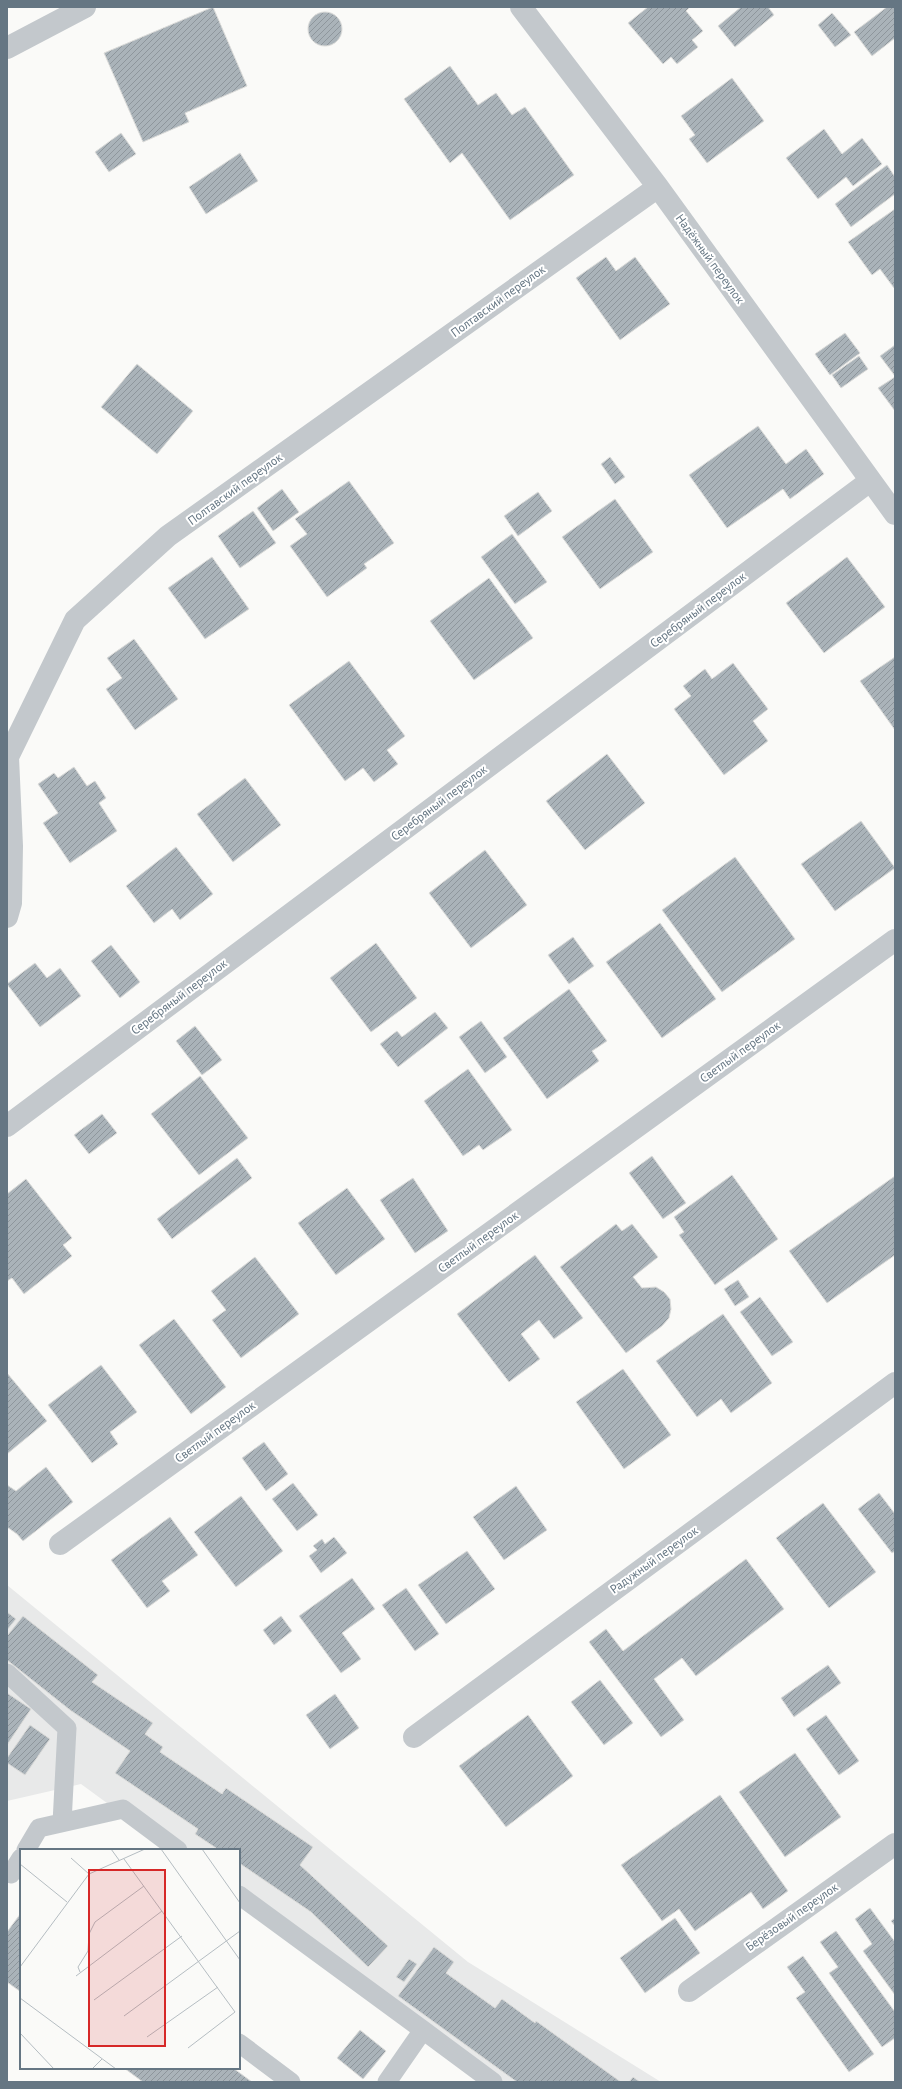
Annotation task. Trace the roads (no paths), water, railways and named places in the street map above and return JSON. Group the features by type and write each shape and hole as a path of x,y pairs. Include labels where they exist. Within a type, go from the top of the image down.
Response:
{"street":[{"path":"7,48 85,7"},
{"name":"Надёжный переулок","path":"521,7 658,187 895,514"},
{"name":"Полтавский переулок","path":"7,917 11,903 12,846 8,757 75,620 168,536 658,187"},
{"name":"Серебряный переулок","path":"7,1126 870,481"},
{"name":"Светлый переулок","path":"60,1544 895,940"},
{"name":"Радужный переулок","path":"414,1737 895,1383"},
{"name":"Берёзовый переулок","path":"689,1991 895,1844"}],"lane":[{"path":"7,1673 67,1728 62,1823"},
{"path":"27,1849 39,1828 123,1809 177,1849"},
{"path":"13,1876 20,1860"},
{"path":"240,1896 493,2082"},
{"path":"387,2082 423,2030"},
{"path":"240,2045 291,2082"}]}
